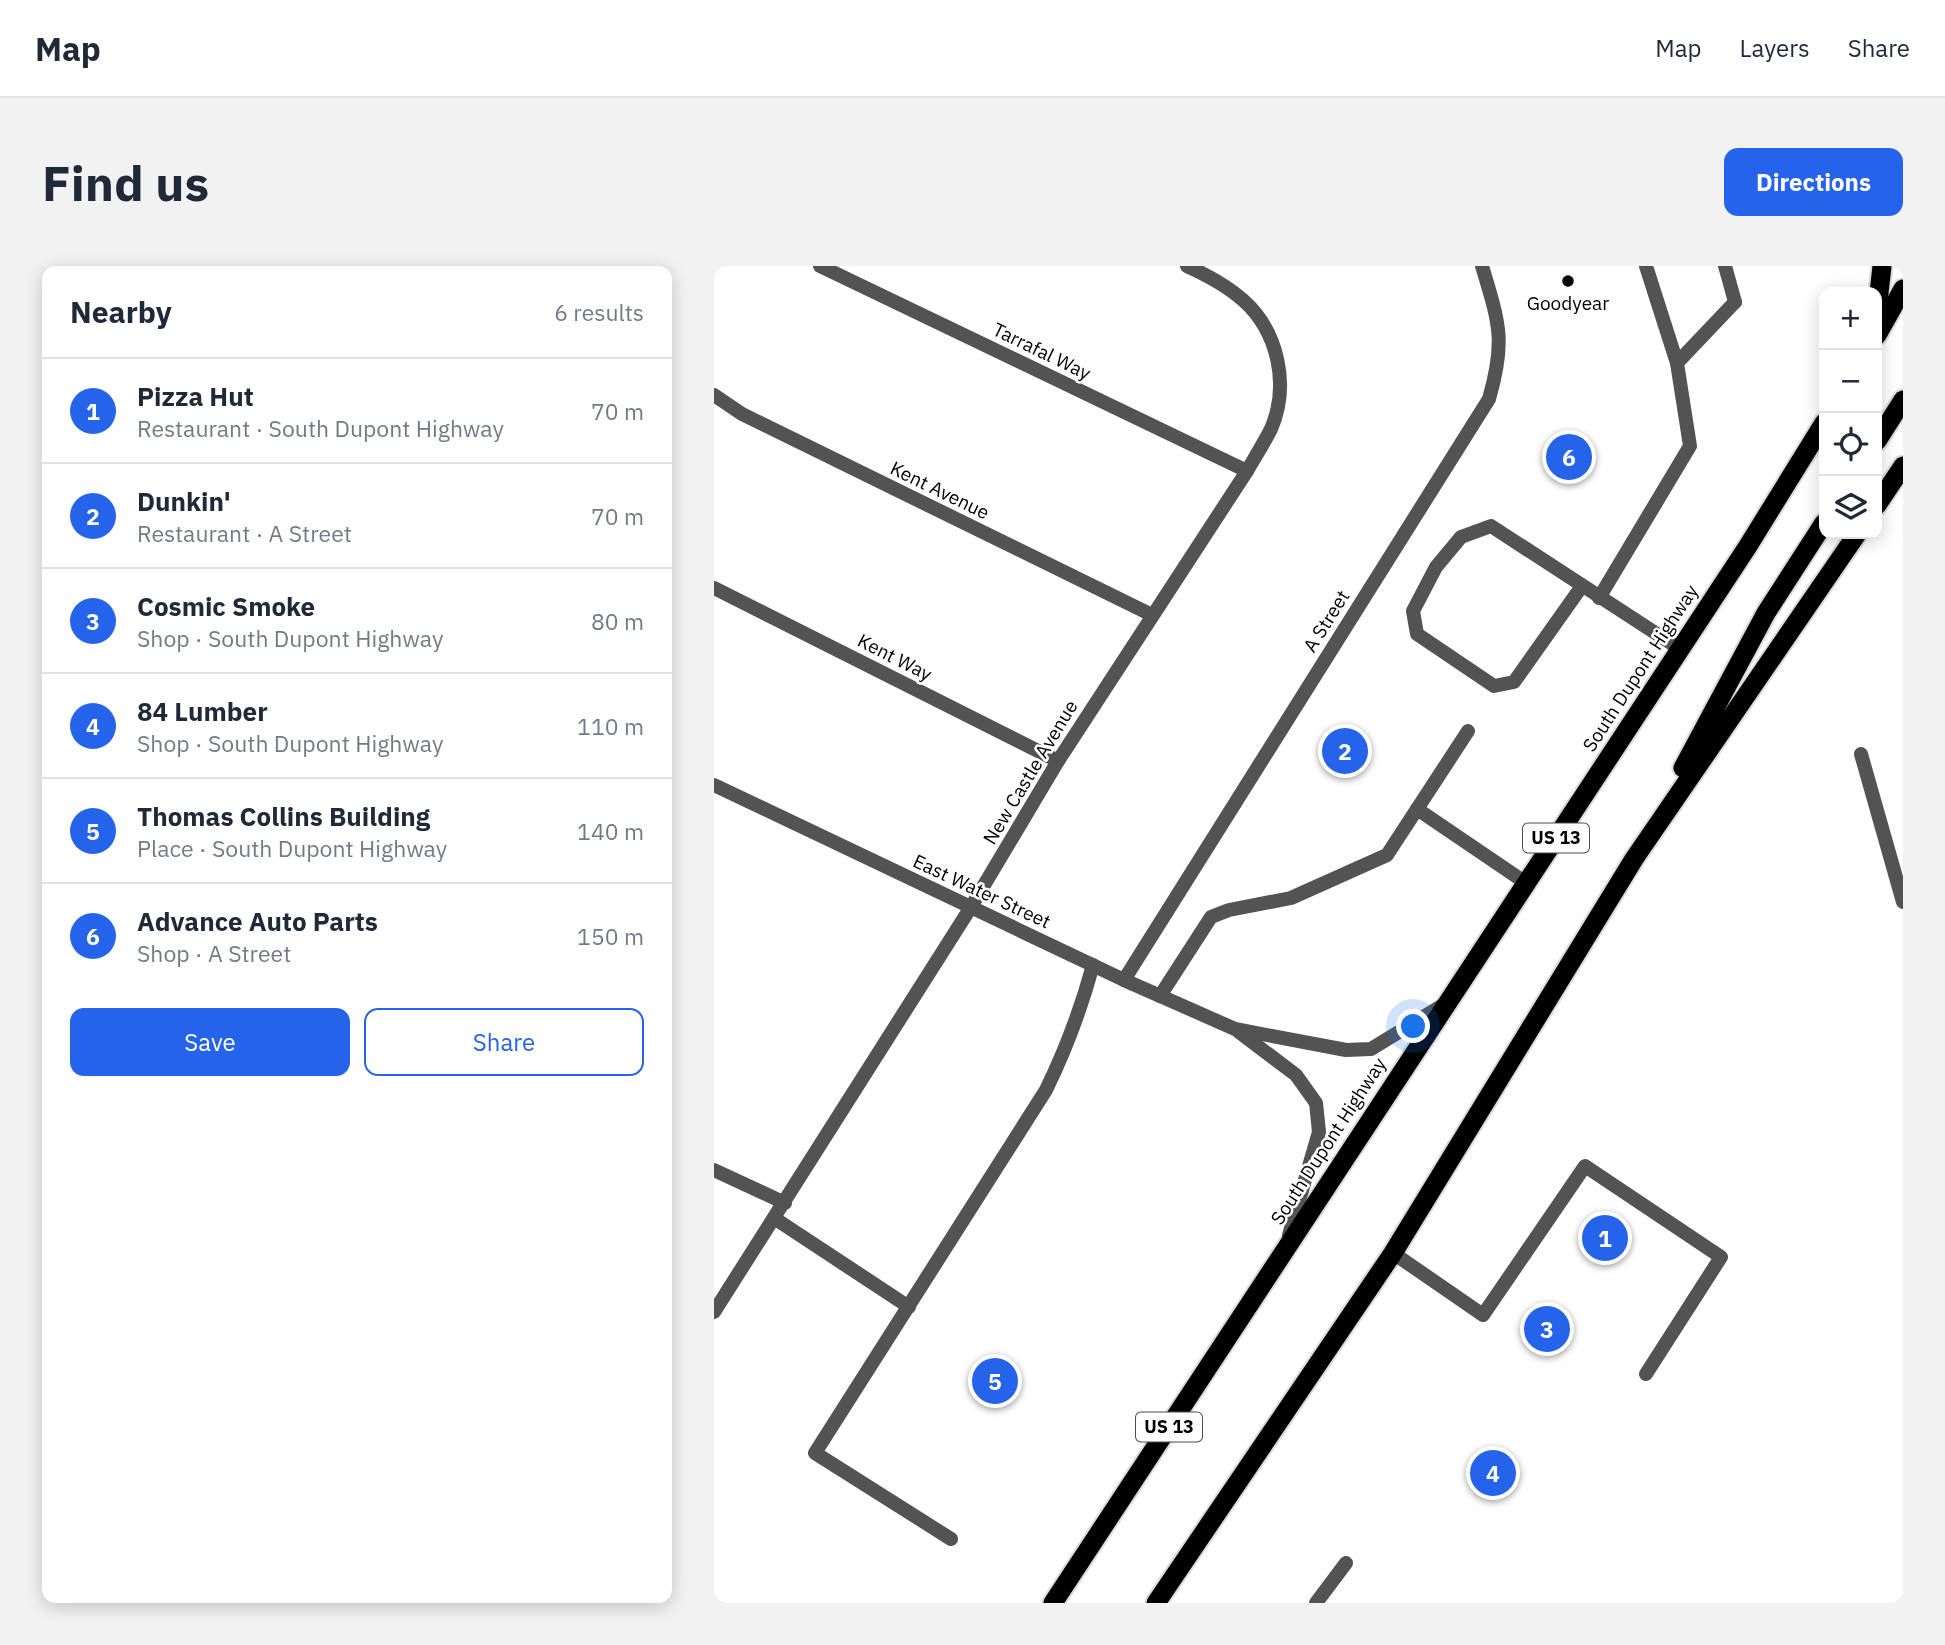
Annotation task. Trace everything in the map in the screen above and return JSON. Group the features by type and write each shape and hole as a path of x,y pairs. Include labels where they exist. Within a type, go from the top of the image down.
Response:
{"highway":[{"path":"1880,287 1882,266"},
{"path":"1882,326 1903,289"},
{"path":"1882,433 1903,400"},
{"name":"South Dupont Highway","path":"1053,1603 1748,546 1819,431"},
{"path":"1882,498 1903,466"},
{"path":"1634,859 1766,613 1819,531"},
{"path":"1156,1603 1392,1253 1634,859 1854,539"}],"street":[{"name":"Tarrafal Way","path":"820,266 1247,471"},
{"name":"New Castle Avenue","path":"714,1312 971,907 1058,761 1247,471 1272,427 1279,397 1280,370 1264,322 1243,300 1216,280 1187,266"},
{"name":"A Street","path":"1124,980 1489,399 1498,368 1500,338 1482,266"},
{"path":"1599,598 1690,446 1677,362 1646,266"},
{"path":"1677,362 1735,302 1725,266"},
{"name":"Kent Avenue","path":"714,395 742,414 1152,615"},
{"path":"1582,586 1514,682 1494,686 1417,634 1413,611 1436,567 1461,537 1492,526 1680,649"},
{"name":"Kent Way","path":"714,588 1058,761"},
{"path":"1160,996 1211,916 1291,898 1387,855 1468,731"},
{"path":"1861,754 1903,902"},
{"name":"East Water Street","path":"714,785 1124,980 1236,1029 1346,1050 1371,1049 1447,1003"},
{"path":"1417,810 1526,883"},
{"path":"951,1539 815,1453 1046,1090 1080,1014 1093,965"},
{"name":"East Water Street","path":"1236,1029 1296,1075 1316,1103 1319,1132 1284,1250"},
{"path":"1392,1253 1483,1315 1586,1166 1721,1257 1646,1374"},
{"path":"714,1170 785,1203"},
{"path":"774,1219 909,1307"},
{"path":"1316,1603 1346,1563"}],"place":[{"name":"Goodyear","path":"1568,281"},
{"name":"Advance Auto Parts","path":"1569,457"},
{"name":"Dunkin'","path":"1345,751"},
{"name":"Pizza Hut","path":"1605,1238"},
{"name":"Cosmic Smoke","path":"1547,1329"},
{"name":"Thomas Collins Building","path":"995,1381"},
{"name":"84 Lumber","path":"1493,1473"}]}
